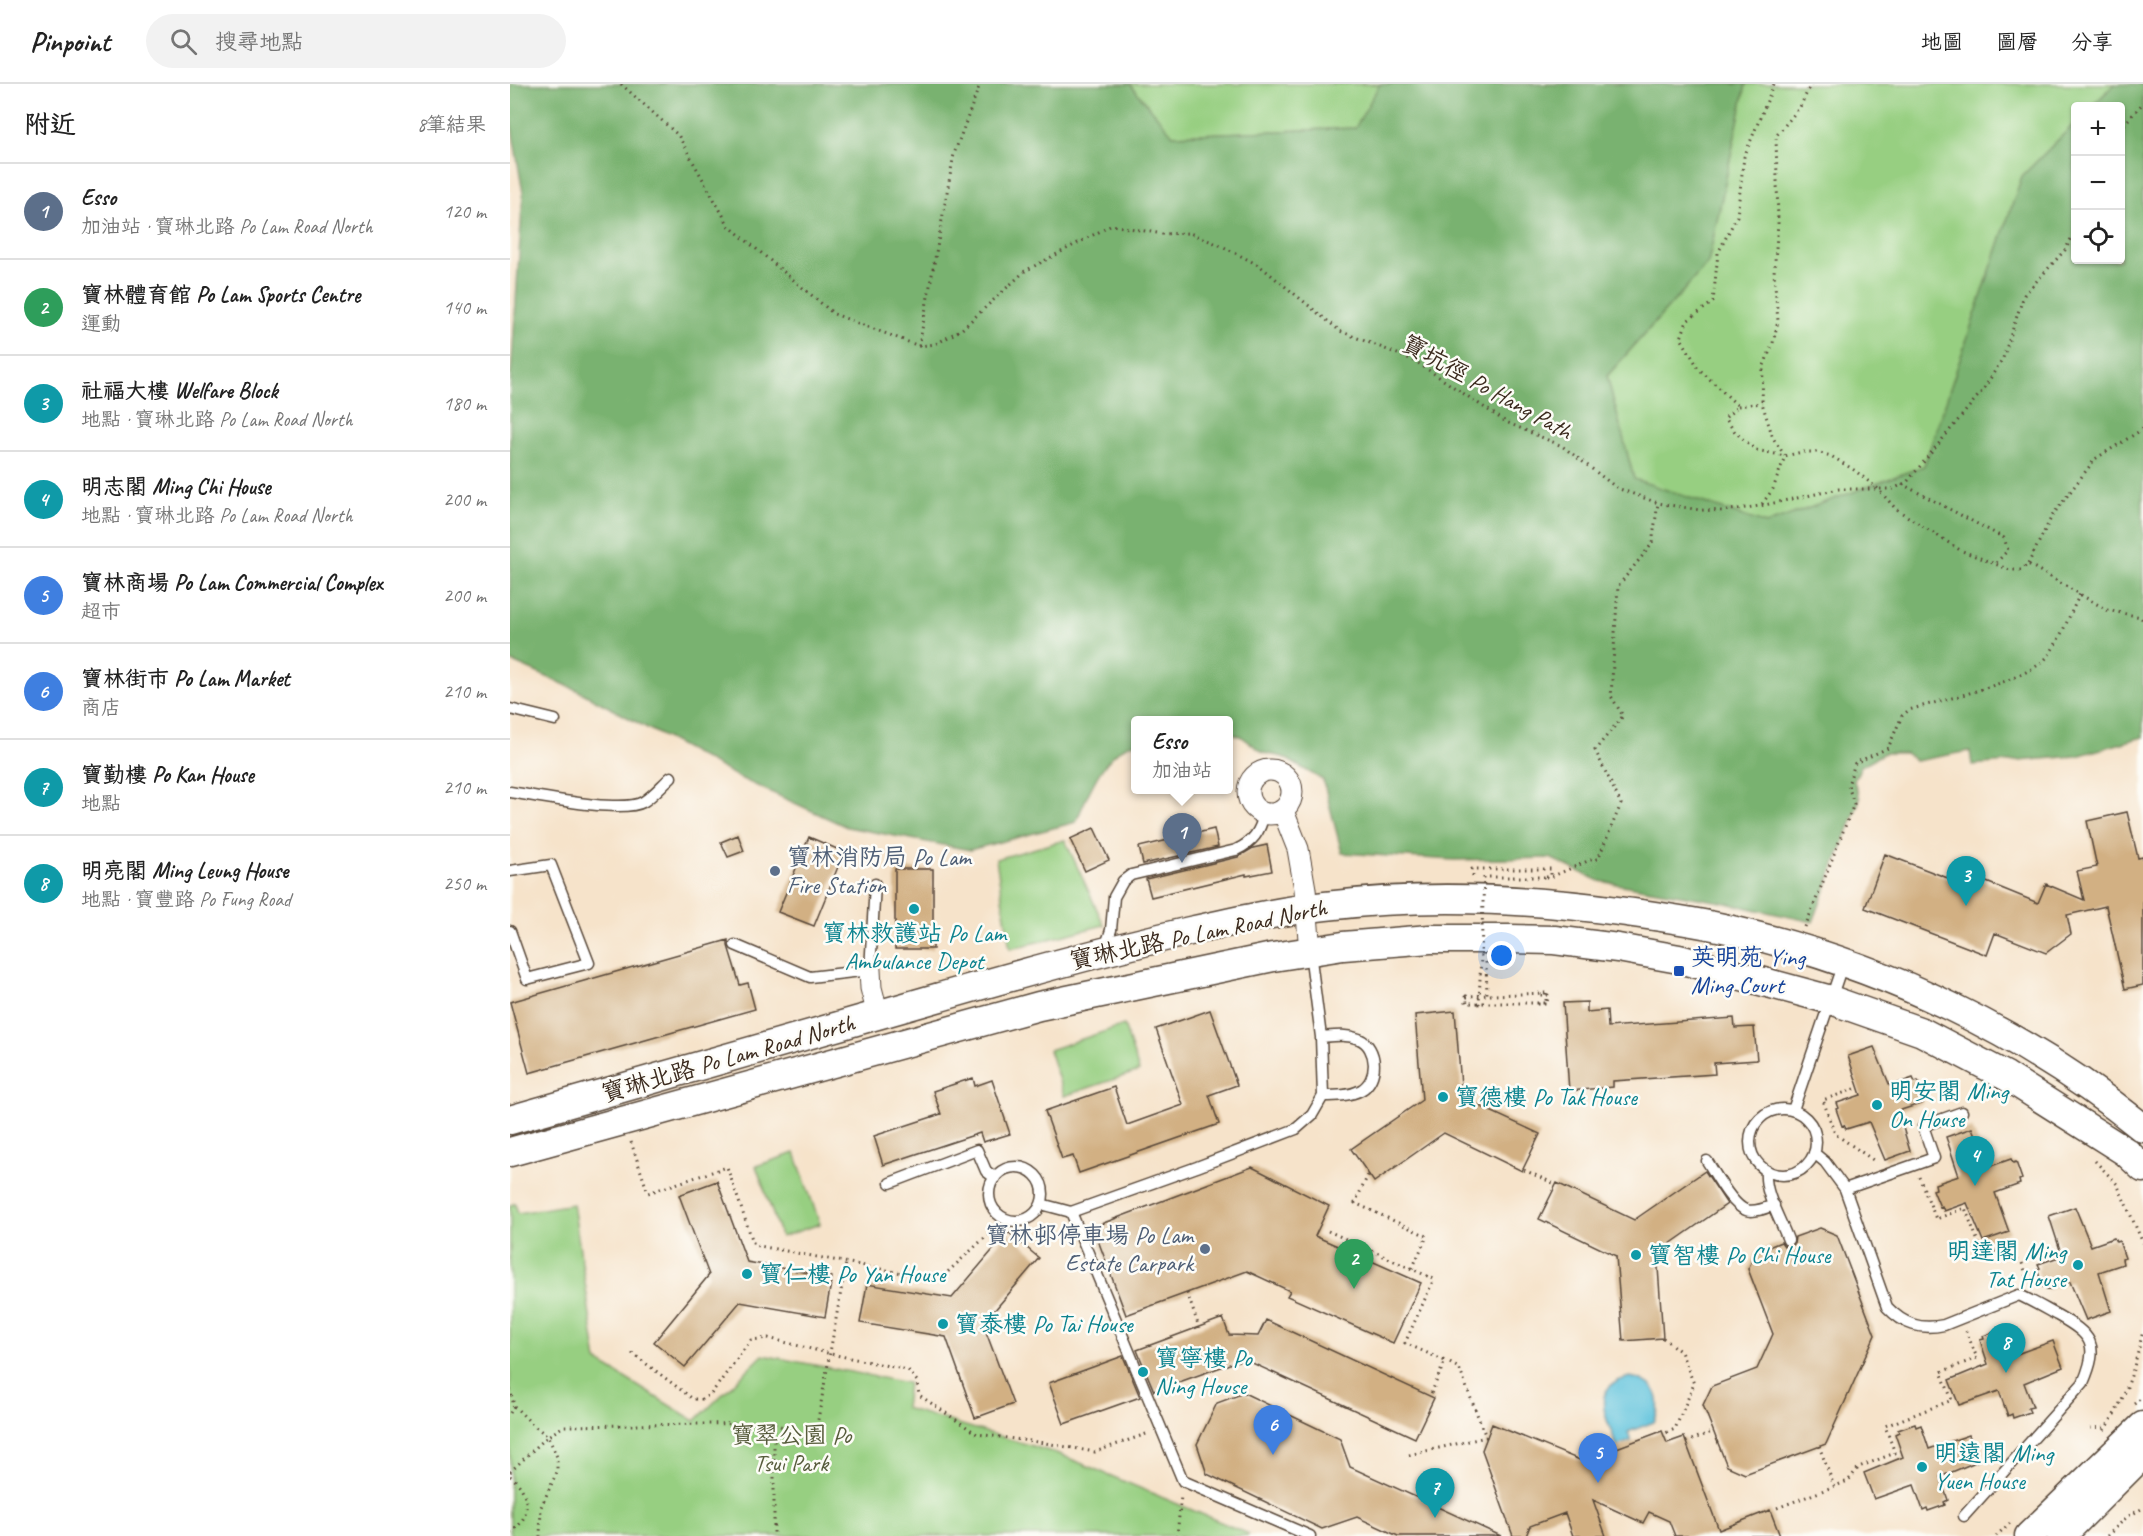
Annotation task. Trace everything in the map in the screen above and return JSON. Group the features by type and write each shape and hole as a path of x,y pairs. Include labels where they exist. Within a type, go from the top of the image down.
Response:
{"main road":[{"name":"寶琳北路 Po Lam Road North","path":"510,1152 882,1032 1104,951 1227,923 1307,908 1429,900 1562,903 1735,930 1844,962 1919,992 1990,1026 2053,1063 2143,1128"},
{"name":"寶琳北路 Po Lam Road North","path":"510,1120 882,1032 1029,1009 1273,957 1343,946 1430,939 1554,940 1650,953 1832,999 1922,1032 2006,1076 2126,1152 2143,1168"},
{"path":"2021,1528 2143,1426"},
{"path":"2061,1536 2143,1454"}],"street":[{"path":"1273,813 1298,849 1307,908 1310,952"},
{"path":"870,970 871,988 882,1032"}],"lane":[{"path":"510,709 555,720"},
{"path":"510,792 603,805 630,805 643,802 671,777"},
{"path":"1104,951 1111,930 1114,897 1123,881 1140,872 1236,850 1258,833 1273,813"},
{"path":"510,871 551,865 589,963 527,979 510,931"},
{"path":"735,945 810,977 870,970 875,884"},
{"path":"1041,1204 1071,1212 1296,1129 1312,1115 1323,1096 1321,1037 1310,952"},
{"path":"1792,1110 1844,962"},
{"path":"1321,1037 1342,1035 1361,1040 1373,1055 1374,1064 1374,1074 1363,1090 1344,1096 1323,1096"},
{"path":"1782,1108 1792,1110 1801,1114 1814,1129 1815,1153 1810,1162 1795,1173 1776,1175 1757,1164 1749,1144 1750,1134 1754,1124 1762,1116 1782,1108"},
{"path":"1845,1189 1934,1158 1923,1126 1962,1112"},
{"path":"890,1182 977,1150 986,1171 995,1178"},
{"path":"1815,1153 1826,1162 1845,1189 1887,1307 1896,1317 1907,1324 1932,1328 2019,1294 2080,1328 2090,1341 2092,1354 2090,1368 2083,1383 1964,1516"},
{"path":"1707,1161 1736,1203 1746,1210 1759,1210 1774,1205"},
{"path":"1009,1168 1026,1169 1033,1173 1042,1187 1041,1204 1037,1211 1022,1220 1005,1219 998,1214 990,1201 991,1185 995,1178 1009,1168"},
{"path":"1766,1171 1765,1182 1788,1240"},
{"path":"1071,1212 1183,1481 1310,1536"}],"path":[{"path":"621,84 678,135 729,226 834,314 919,346 954,154 980,84"},
{"path":"1738,406 1699,369 1681,338 1687,321 1713,302 1718,253 1737,216 1744,157 1774,84"},
{"path":"1785,456 1773,438 1762,403 1764,368 1778,321 1774,273 1778,223 1776,136 1800,107 1811,84"},
{"path":"2125,124 2143,103"},
{"name":"寶坑徑 Po Hang Path","path":"919,346 936,344 962,329 1025,271 1112,225 1162,234 1190,233 1222,246 1260,266 1340,331 1415,361 1506,422 1562,446 1617,488 1658,503 1700,510 1723,511 1761,506 1839,489 1893,489 1902,484"},
{"path":"1902,484 1907,482 1983,390 2003,358 2024,295 2065,250 2071,239"},
{"path":"1762,403 1738,406 1725,418 1735,432 1756,450 1785,456 1802,452 1817,452 1831,456 1877,488 1896,509 1960,550 2010,570 2021,570 2028,564 2052,516 2095,459 2143,429"},
{"path":"1761,506 1773,489 1785,456"},
{"path":"1902,484 2004,538 2008,550 1995,564"},
{"path":"1489,877 1551,877 1590,860 1598,859 1621,804 1595,750 1623,716 1611,696 1618,586 1652,544 1658,503"},
{"path":"2028,564 2107,610 2141,617 2143,621"},
{"path":"1802,935 1854,804 1848,785 1855,763 1888,748 1902,716 1909,710 2012,678 2034,668 2047,657 2080,593"},
{"path":"1474,877 1472,869 1496,868 1551,869 1551,877"},
{"path":"1480,1003 1484,877"},
{"path":"1476,956 1486,958 1487,994"},
{"path":"1546,993 1546,1003 1467,1003 1466,996 1487,994 1546,993"},
{"path":"1548,995 1547,1004 1480,1003 1466,1004 1466,997 1548,995"},
{"path":"1480,1003 1481,997"},
{"path":"1855,1089 1823,1100 1835,1134 1882,1167"},
{"path":"630,1141 648,1192 727,1167 754,1245 939,1280 1005,1219"},
{"path":"2089,1154 2117,1184 2143,1243"},
{"path":"1915,1166 1936,1219 1965,1208 1979,1244 2022,1263 2030,1284 2025,1297"},
{"path":"1524,1170 1555,1184"},
{"path":"1368,1175 1355,1203 1427,1236 1412,1269"},
{"path":"1328,1231 1434,1280 1405,1342 1460,1368 1486,1437 1409,1455"},
{"path":"510,1532 521,1522 526,1512 526,1501 523,1490 510,1474 548,1436 564,1426 774,1423 814,1442 846,1263"},
{"path":"1187,1293 1199,1327"},
{"path":"1777,1508 1848,1481 1859,1467 1895,1453 1885,1426 1952,1400 1941,1372 1977,1358 1966,1330"},
{"path":"2100,1434 2114,1415 2129,1384 2143,1331"},
{"path":"632,1353 693,1399 702,1399 711,1394 751,1340 768,1338 908,1370 917,1381 919,1395 977,1434 1095,1452 1161,1429"},
{"path":"1663,1338 1681,1352 1694,1384 1675,1429 1663,1434"},
{"path":"1430,1396 1445,1361"},
{"path":"510,1389 514,1406 548,1436 557,1457 557,1472 541,1507 540,1536"},
{"path":"510,1413 514,1406"},
{"path":"774,1423 774,1536"},
{"path":"1686,1442 1712,1432"},
{"path":"1819,1446 1834,1486"},
{"path":"510,1463 516,1466"},
{"path":"1177,1536 1183,1481"},
{"path":"2107,1536 2127,1517 2143,1508"},
{"path":"1996,1536 2021,1528"}],"green space":[{"path":"510,84 1130,84 1173,135 1355,128 1380,84 1746,84 1708,263 1607,376 1634,479 1766,524 1924,466 2022,176 2071,127 2071,264 2125,264 2125,102 2096,102 2115,84 2143,84 2143,737 2077,756 1972,765 1970,751 1916,761 1905,753 1884,753 1861,766 1854,781 1860,799 1813,922 1721,902 1599,881 1550,858 1454,860 1342,853 1323,780 1283,757 1264,753 1242,737 1233,734 1233,716 1131,716 1131,744 1114,755 1098,775 1076,822 970,850 847,827 742,779 577,690 510,661 510,392 523,193 510,117"},
{"path":"1130,84 1380,84 1356,128 1172,135"},
{"path":"1746,84 2115,84 2096,102 2071,102 2071,127 2022,177 1924,466 1766,524 1634,479 1607,376 1708,263"},
{"path":"1065,840 1104,925 1010,949 996,859"},
{"path":"1124,1025 1139,1071 1064,1096 1049,1050"},
{"path":"795,1153 820,1224 781,1237 756,1166"},
{"name":"寶翠公園 Po Tsui Park","path":"515,1203 518,1213 573,1204 597,1361 695,1421 763,1355 908,1383 905,1408 1059,1454 1249,1534 1247,1536 510,1536 510,1206"}],"water":[{"path":"1630,1377 1646,1382 1656,1392 1657,1413 1654,1422 1628,1432 1631,1441 1617,1446 1605,1414 1604,1396 1608,1388"}],"building":[{"path":"2127,812 2138,858 2143,857 2143,985 2125,989 2106,906 2067,915 2071,934 2046,953 1995,933 1987,955 1865,908 1885,854 1953,880 1952,868 2038,903 2046,884 2084,900 2077,871 2097,867 2087,821"},
{"path":"1094,828 1109,860 1085,871 1070,839"},
{"path":"1214,829 1218,847 1143,864 1139,847"},
{"path":"738,835 744,851 728,857 721,842"},
{"name":"寶林消防局 Po Lam Fire Station","path":"809,837 844,852 814,926 778,912"},
{"path":"1267,845 1272,871 1246,876 1246,874 1151,897 1146,879 1238,857 1253,848"},
{"name":"寶林救護站 Po Lam Ambulance Depot","path":"895,869 933,869 933,949 895,949"},
{"path":"728,940 740,985 748,983 755,1009 529,1073 510,1002"},
{"path":"1587,1002 1587,1012 1607,1010 1608,1027 1734,1018 1735,1028 1754,1027 1757,1060 1714,1063 1715,1074 1613,1081 1613,1087 1569,1091 1563,1003"},
{"path":"1210,1010 1237,1085 1209,1095 1219,1124 1079,1173 1073,1156 1062,1159 1045,1111 1114,1087 1127,1125 1183,1105 1156,1029"},
{"name":"寶德樓 Po Tak House","path":"1455,1011 1462,1098 1540,1134 1522,1171 1444,1133 1374,1182 1351,1149 1422,1100 1415,1015"},
{"name":"明安閣 Ming On House","path":"1874,1047 1890,1086 1913,1078 1915,1082 1918,1081 1924,1098 1921,1099 1923,1103 1898,1111 1910,1151 1885,1160 1869,1122 1846,1129 1844,1125 1842,1126 1836,1109 1839,1108 1837,1103 1861,1095 1848,1056"},
{"path":"973,1078 975,1086 992,1080 1010,1134 983,1142 980,1133 883,1165 874,1136 941,1114 933,1091"},
{"path":"1972,1128 1988,1167 2011,1159 2013,1163 2016,1162 2022,1179 2019,1180 2020,1184 1995,1193 2009,1232 1983,1241 1967,1203 1944,1211 1933,1190 1936,1189 1935,1184 1959,1176 1946,1137"},
{"name":"寶林邨停車場 Po Lam Estate Carpark","path":"1252,1167 1329,1206 1315,1236 1421,1283 1393,1343 1287,1296 1290,1291 1247,1271 1126,1315 1093,1227"},
{"name":"寶智樓 Po Chi House","path":"1705,1171 1727,1204 1657,1253 1663,1338 1623,1341 1616,1256 1539,1219 1557,1183 1634,1220"},
{"name":"寶仁樓 Po Yan House","path":"717,1181 747,1262 832,1277 825,1317 740,1302 685,1367 654,1342 709,1275 679,1195"},
{"name":"明達閣 Ming Tat House","path":"2075,1207 2091,1246 2114,1238 2116,1242 2119,1241 2125,1258 2122,1259 2123,1264 2099,1272 2111,1311 2086,1320 2070,1282 2047,1290 2045,1286 2043,1287 2037,1269 2040,1268 2038,1264 2062,1256 2049,1216"},
{"path":"1820,1228 1837,1235 1875,1335 1826,1444 1745,1474 1727,1466 1703,1405 1712,1386 1757,1369 1773,1334 1748,1269 1756,1252 1781,1242 1784,1246 1790,1247 1794,1244 1795,1237"},
{"name":"寶泰樓 Po Tai House","path":"1008,1232 1039,1258 983,1324 1013,1404 975,1418 946,1337 860,1323 867,1284 952,1298"},
{"name":"寶寧樓 Po Ning House","path":"1223,1318 1229,1335 1258,1336 1266,1320 1434,1398 1415,1438 1248,1361 1238,1361 1154,1391 1137,1350"},
{"path":"2000,1330 2001,1333 2006,1331 2014,1355 2053,1341 2063,1367 2024,1383 2033,1407 2028,1408 2030,1412 2013,1418 2012,1414 2008,1416 1999,1391 1959,1405 1949,1380 1988,1364 1980,1340 1984,1339 1983,1336"},
{"path":"1123,1356 1140,1397 1064,1424 1049,1383"},
{"path":"1244,1393 1340,1439 1350,1467 1501,1536 1398,1536 1357,1517 1322,1529 1207,1474 1197,1444 1217,1403"},
{"path":"1492,1424 1582,1461 1662,1431 1667,1443 1684,1437 1719,1530 1770,1510 1780,1536 1675,1536 1669,1521 1649,1512 1643,1523 1593,1500 1606,1536 1573,1536 1565,1513 1530,1526 1526,1536 1513,1536 1482,1450"},
{"name":"明遠閣 Ming Yuen House","path":"1915,1424 1916,1427 1921,1425 1929,1449 1969,1435 1978,1461 1940,1477 1948,1500 1944,1502 1945,1505 1928,1511 1927,1508 1923,1510 1914,1485 1874,1499 1864,1473 1903,1457 1895,1434 1899,1432 1898,1430"}],"place":[{"name":"Esso","path":"1182,863"},
{"name":"寶林消防局 Po Lam Fire Station","path":"775,871"},
{"name":"社福大樓 Welfare Block","path":"1966,906"},
{"name":"寶林救護站 Po Lam Ambulance Depot","path":"914,909"},
{"name":"英明苑 Ying Ming Court","path":"1679,971"},
{"name":"寶德樓 Po Tak House","path":"1443,1097"},
{"name":"明安閣 Ming On House","path":"1877,1105"},
{"name":"明志閣 Ming Chi House","path":"1975,1186"},
{"name":"寶林邨停車場 Po Lam Estate Carpark","path":"1205,1249"},
{"name":"寶智樓 Po Chi House","path":"1636,1255"},
{"name":"明達閣 Ming Tat House","path":"2078,1265"},
{"name":"寶仁樓 Po Yan House","path":"747,1274"},
{"name":"寶林體育館 Po Lam Sports Centre","path":"1354,1289"},
{"name":"寶泰樓 Po Tai House","path":"943,1324"},
{"name":"寶寧樓 Po Ning House","path":"1143,1372"},
{"name":"明亮閣 Ming Leung House","path":"2006,1373"},
{"name":"寶林街市 Po Lam Market","path":"1273,1455"},
{"name":"明遠閣 Ming Yuen House","path":"1922,1467"},
{"name":"寶林商場 Po Lam Commercial Complex","path":"1598,1483"},
{"name":"寶勤樓 Po Kan House","path":"1435,1518"}]}
